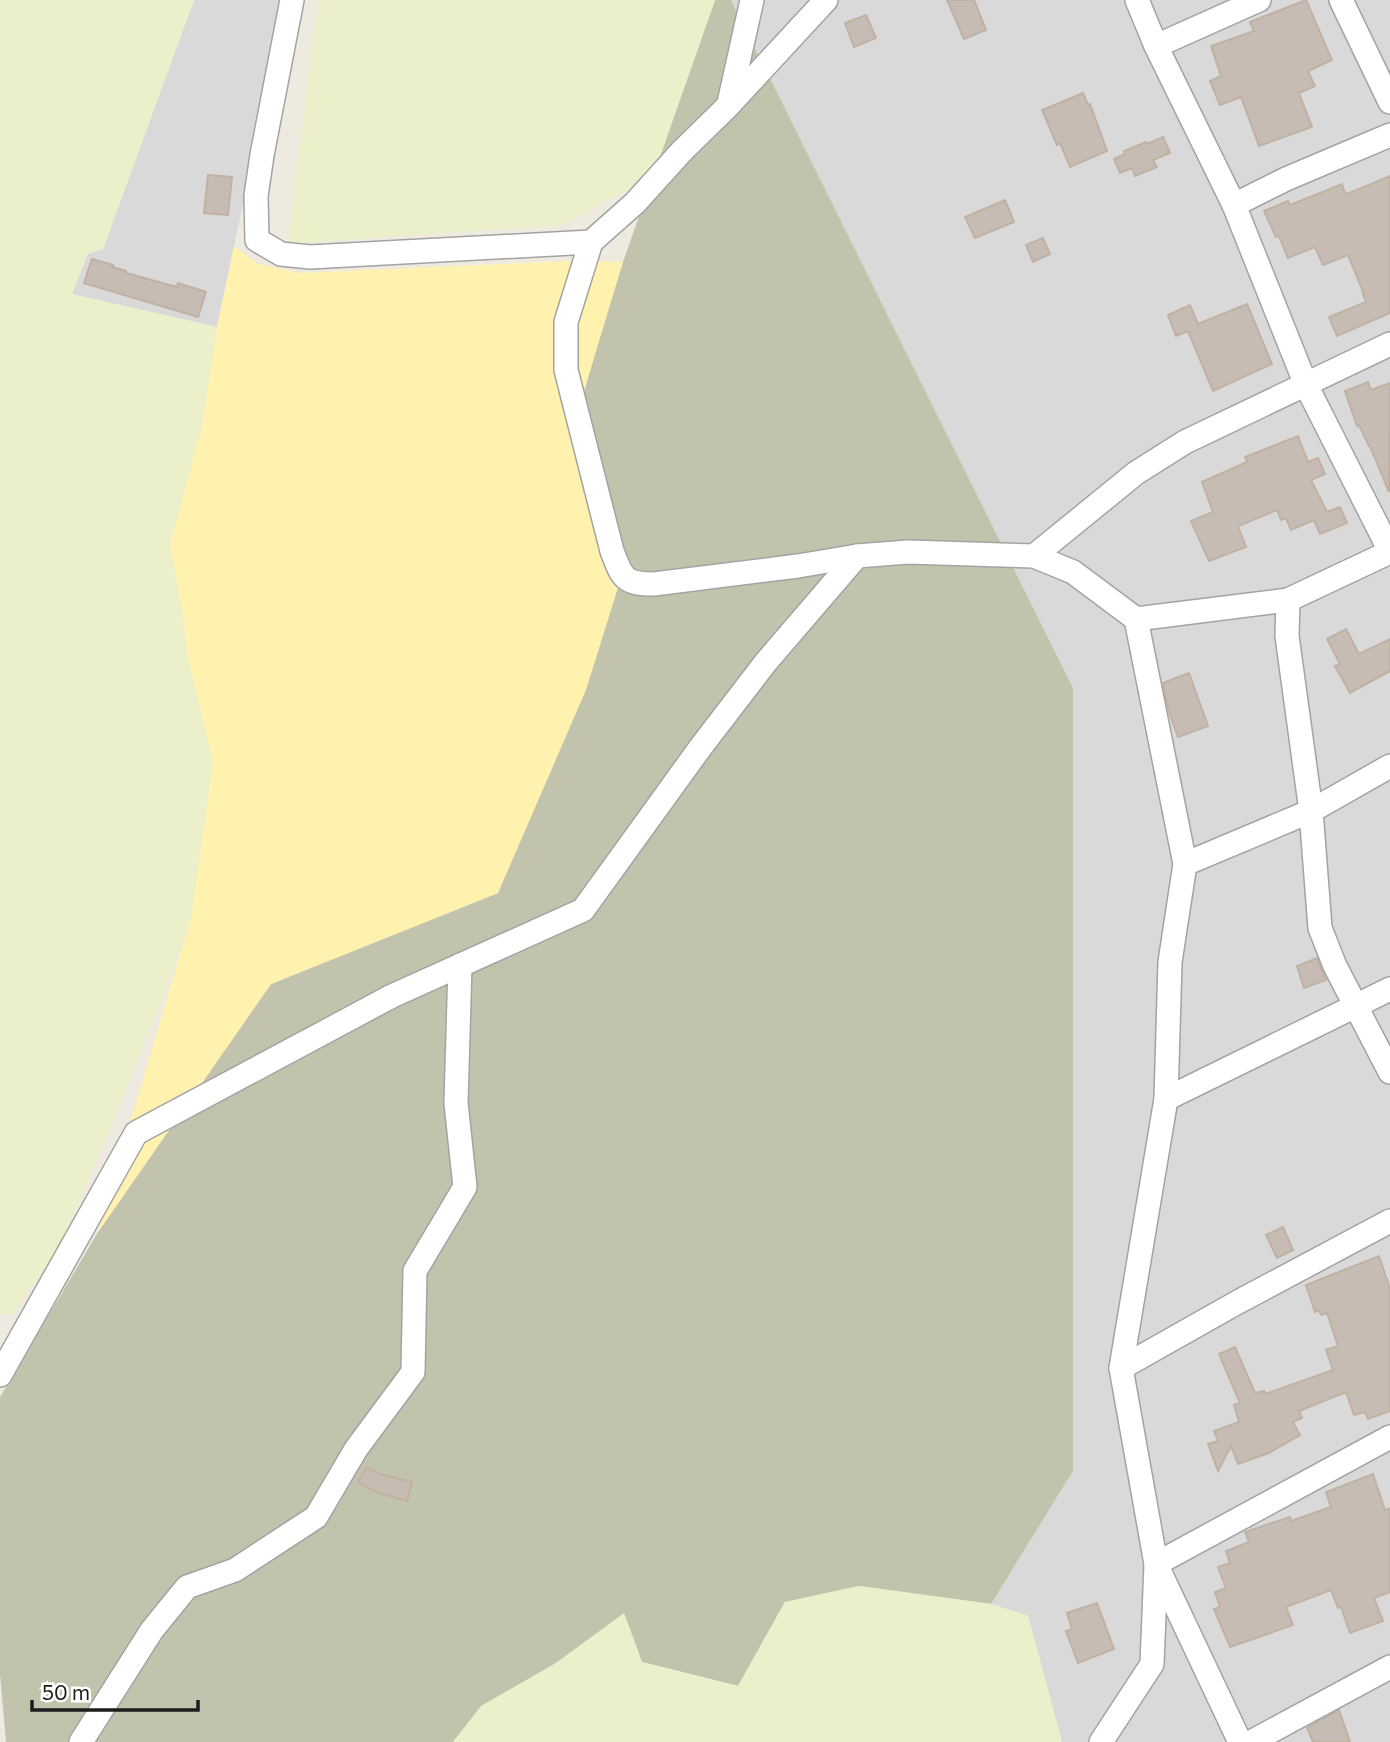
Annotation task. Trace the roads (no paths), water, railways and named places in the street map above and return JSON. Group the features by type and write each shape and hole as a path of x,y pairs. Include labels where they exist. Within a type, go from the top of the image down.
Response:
{"street":[{"path":"292,0 256,196 257,240 281,254 310,257 591,242"},
{"path":"728,106 752,0"},
{"path":"826,0 635,203 591,242 566,322 566,370 612,551 625,578 636,584 654,584 858,556 908,552 1034,556 1073,572 1136,619 1185,864 1170,962 1166,1099 1121,1368 1156,1564 1152,1664 1101,1742"},
{"path":"1136,619 1288,600 1390,552 1306,385 1234,205 1156,46 1137,0"},
{"path":"1156,46 1259,0"},
{"path":"1340,0 1390,102"},
{"path":"1234,205 1286,179 1390,135"},
{"path":"1034,556 1136,473 1185,442 1390,344"},
{"path":"0,1375 136,1133 391,996 583,910 765,662 858,556"},
{"path":"1288,600 1287,636 1311,811 1320,928 1335,966 1390,1072"},
{"path":"1185,864 1311,811 1390,766"},
{"path":"81,1742 152,1630 187,1587 235,1570 316,1517 356,1449 413,1372 415,1271 465,1187 456,1103 460,965"},
{"path":"1166,1099 1390,989"},
{"path":"1121,1368 1238,1302 1390,1222"},
{"path":"1156,1564 1390,1437"},
{"path":"1156,1564 1240,1742"},
{"path":"1251,1742 1390,1667"}]}
